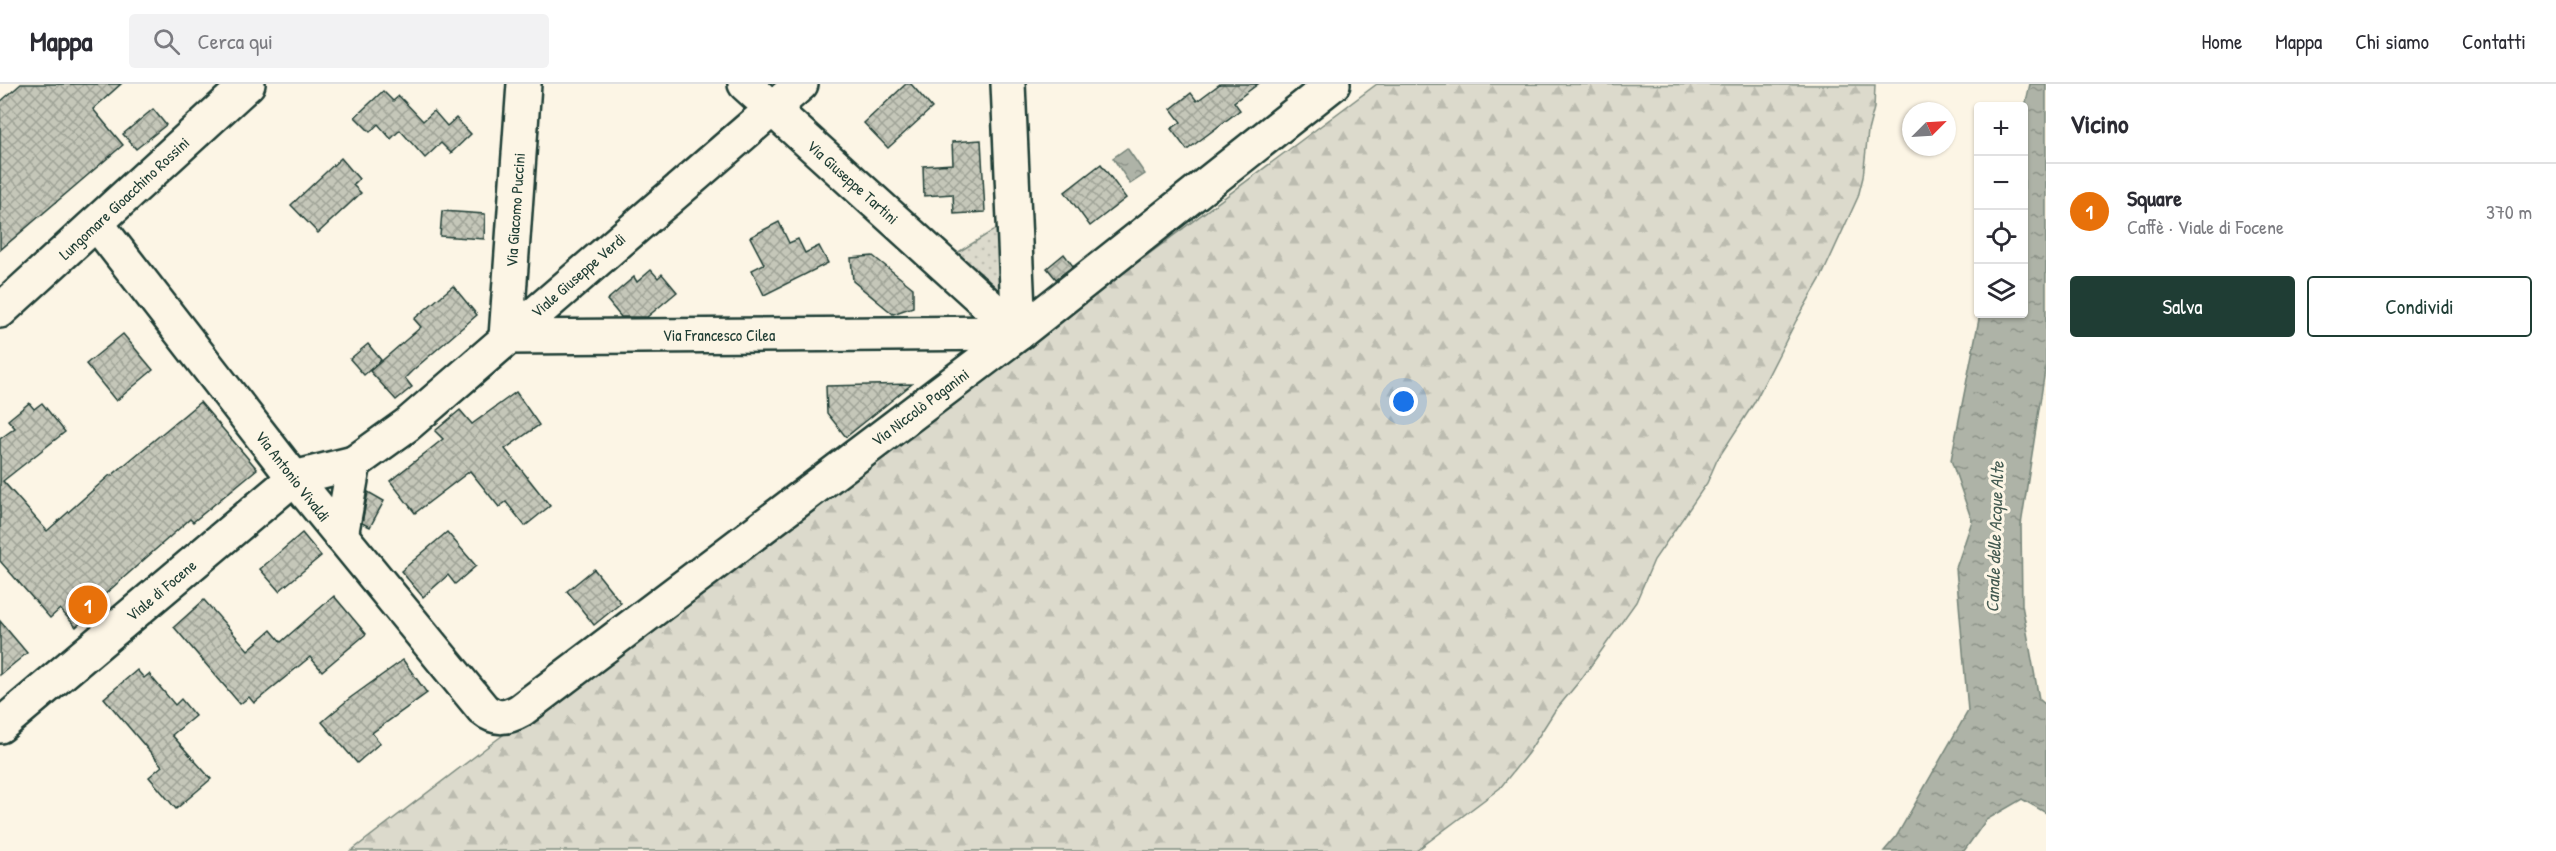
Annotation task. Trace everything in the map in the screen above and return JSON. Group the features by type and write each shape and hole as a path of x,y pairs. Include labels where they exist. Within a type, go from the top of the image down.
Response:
{"street":[{"name":"Lungomare Gioacchino Rossini","path":"0,311 248,84"},
{"name":"Via Giacomo Puccini","path":"506,337 524,84"},
{"name":"Via Giuseppe Tartini","path":"745,84 1019,333"},
{"name":"Viale Giuseppe Verdi","path":"354,463 407,425 801,84"},
{"path":"1008,84 1019,333"},
{"name":"Via Niccolò Paganini","path":"499,718 511,716 521,710 1019,333 1334,84"},
{"name":"Via Antonio Vivaldi","path":"97,224 341,536 483,709 490,716 499,718"},
{"name":"Via Francesco Cilea","path":"506,337 1019,333"},
{"path":"294,478 354,463 341,536"},
{"name":"Viale di Focene","path":"0,726 294,478"}],"green space":[{"path":"1377,84 1875,85 1874,108 1868,131 1863,177 1858,197 1821,278 1754,403 1717,460 1707,483 1654,560 1636,602 1582,678 1554,712 1528,753 1500,788 1416,851 351,851 495,741"},
{"path":"1002,225 1005,301 957,253"}],"water":[{"name":"Canale delle Acque Alte","path":"2030,84 2046,84 2046,364 2021,525 2022,605 2039,699 2046,705 2046,813 2022,799 1986,820 1964,851 1884,851 1896,837 1968,711 1956,568 1972,521 1951,460 1979,318 2028,318 2028,102 2026,102"},
{"path":"1127,148 1145,174 1130,184 1113,158"}],"building":[{"path":"21,84 121,84 93,109 123,145 0,250 0,102"},
{"path":"906,84 911,84 932,108 888,148 864,123"},
{"path":"1220,84 1258,84 1234,102 1240,110 1187,150 1171,129 1181,122 1171,109 1191,93 1197,101"},
{"path":"383,91 393,101 399,96 423,121 434,111 447,126 456,118 471,134 451,153 441,143 425,158 400,130 391,139 378,124 370,132 355,117"},
{"path":"153,109 166,125 136,149 123,134"},
{"path":"981,140 985,212 954,214 953,194 924,196 923,166 953,164 952,142"},
{"path":"341,158 359,179 353,185 361,193 318,233 291,205"},
{"path":"1101,164 1126,198 1090,226 1065,192"},
{"path":"442,211 485,214 484,239 440,236"},
{"path":"779,222 789,243 798,239 805,253 819,246 828,263 764,295 752,270 764,264 750,237"},
{"path":"1064,254 1073,266 1056,279 1047,268"},
{"path":"873,256 913,288 913,307 893,314 853,281 851,258"},
{"path":"651,270 658,278 662,274 677,292 647,317 621,317 607,300 634,277 637,282"},
{"path":"453,286 477,315 405,378 412,387 396,400 370,371 421,327 414,319"},
{"path":"123,334 153,370 116,401 86,364"},
{"path":"368,344 381,360 364,375 350,359"},
{"path":"912,384 846,437 827,413 826,386"},
{"path":"516,392 539,425 505,449 550,506 525,526 506,502 499,507 470,471 415,513 390,481 443,439 435,431 460,410 472,424"},
{"path":"200,402 257,469 193,522 190,519 103,596 107,600 76,627 60,609 50,618 0,561 0,439 15,428 8,420 29,403 34,409 42,403 65,432 3,481 47,531 110,475"},
{"path":"368,492 384,501 370,527 362,523"},
{"path":"447,532 476,566 455,584 448,575 423,597 401,571"},
{"path":"302,533 321,556 279,591 260,569"},
{"path":"594,569 621,603 594,625 567,591"},
{"path":"334,596 366,634 322,671 310,657 254,703 249,697 240,704 174,627 204,600 248,650 271,630 281,642"},
{"path":"0,621 27,653 0,675"},
{"path":"403,660 427,693 372,733 380,743 357,763 322,722 350,698"},
{"path":"137,670 144,678 149,674 175,705 181,699 195,716 172,735 211,779 176,809 149,777 162,766 104,698"}],"place":[{"name":"Square","path":"88,605"}]}
